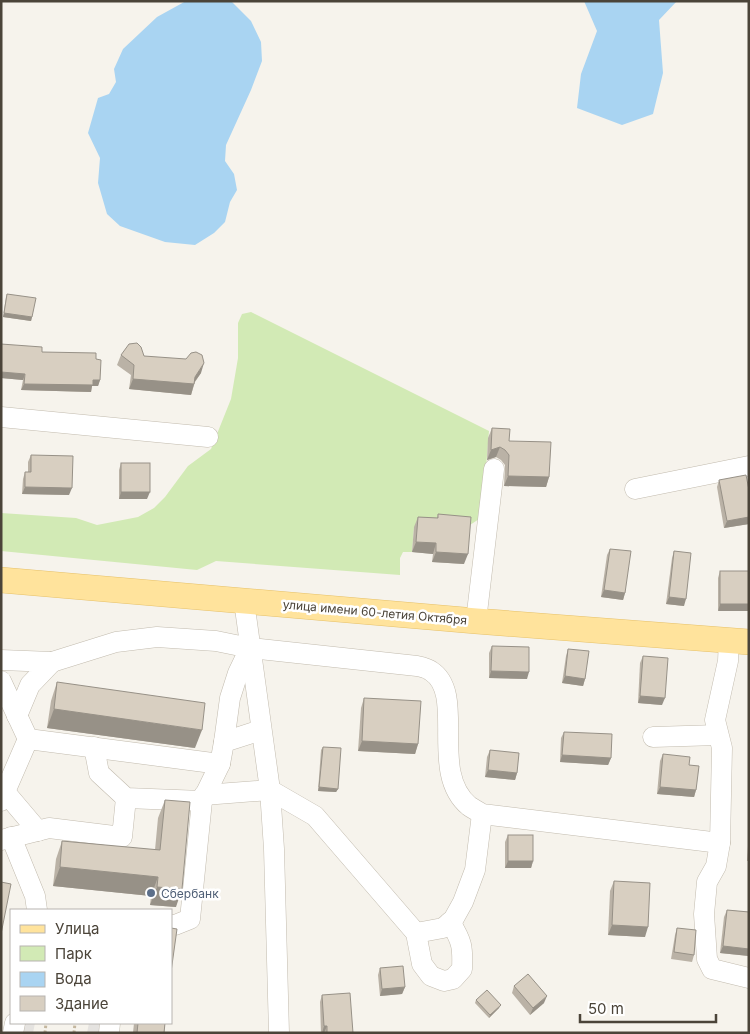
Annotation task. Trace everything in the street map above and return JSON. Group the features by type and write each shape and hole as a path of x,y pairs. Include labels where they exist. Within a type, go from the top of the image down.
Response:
{"main road":[{"name":"улица имени 60-летия Октября","path":"1,580 476,621 739,641"}],"street":[{"path":"1,417 208,437"},
{"path":"635,489 749,466"},
{"path":"476,621 494,469"},
{"path":"244,601 270,790 274,849 280,1033"},
{"path":"1,660 52,662 116,642 157,637 216,641 250,648 417,666 431,670 442,684 447,696 449,771 456,788 468,806 482,814 720,843"},
{"path":"739,641 728,661 715,720 722,748 720,843 716,866 707,882 704,914 707,959 712,969 749,978"},
{"path":"172,925 190,919 203,798 220,764 230,698 238,673 250,648"},
{"path":"17,716 30,685 52,662"},
{"path":"1,681 28,739 3,796 38,831"},
{"path":"224,742 261,730"},
{"path":"653,737 718,736"},
{"path":"28,739 220,764"},
{"path":"94,747 99,773 126,798 203,798 270,790 315,816 416,933 422,964 430,976 444,981 453,979 462,969 463,953 460,939 450,922"},
{"path":"37,909 35,896 6,839 49,828 122,837 126,798"},
{"path":"416,933 443,928 453,920 475,870 482,814"}],"green space":[{"path":"251,312 489,431 482,517 467,527 414,527 412,552 403,552 400,558 400,575 216,561 197,570 1,551 1,513 76,518 97,525 138,517 154,508 165,497 188,466 211,449 231,399 238,358 238,323 242,314"}],"shaded area":[{"path":"21,1024 35,1024 33,1033 19,1033"},
{"path":"89,1024 104,1024 102,1033 87,1033"}],"water":[{"path":"186,1 231,1 251,21 261,42 262,61 226,145 225,161 234,174 237,190 230,202 225,222 214,233 195,245 165,242 120,226 107,214 98,183 100,158 88,133 98,98 109,94 116,82 114,69 123,49 157,17"},
{"path":"584,1 677,1 659,20 663,73 653,114 622,125 577,108 581,74 597,31"}],"building":[{"path":"7,294 36,298 32,317 4,313"},
{"path":"137,343 141,347 144,356 186,359 191,353 196,352 202,355 204,363 195,377 194,384 133,379 134,365 121,355 129,344"},
{"path":"1,344 42,347 42,352 96,353 96,359 101,360 100,380 93,380 93,385 24,384 25,374 1,372"},
{"path":"492,428 510,429 509,441 551,442 549,477 508,476 509,455 500,447 491,450"},
{"path":"31,455 73,456 72,488 25,487 25,472 31,472"},
{"path":"121,463 150,463 150,492 121,492"},
{"path":"746,475 749,490 749,517 727,521 719,480"},
{"path":"438,514 471,517 468,554 436,552 436,543 416,542 418,517 438,518"},
{"path":"610,549 631,551 625,593 604,590"},
{"path":"674,551 691,553 686,599 669,597"},
{"path":"720,571 749,571 749,604 720,604"},
{"path":"492,646 529,647 529,672 491,671"},
{"path":"568,649 589,651 585,679 565,676"},
{"path":"643,656 668,658 665,698 640,696"},
{"path":"57,682 205,703 202,730 54,709"},
{"path":"364,698 421,701 418,744 362,741"},
{"path":"564,732 612,734 611,758 562,755"},
{"path":"323,747 341,748 338,789 319,787"},
{"path":"490,750 519,753 517,773 488,770"},
{"path":"663,754 690,757 689,765 699,766 696,790 660,787"},
{"path":"165,800 190,802 182,889 157,887 158,877 60,867 62,841 160,850"},
{"path":"508,835 533,835 533,861 508,861"},
{"path":"614,881 650,883 648,927 612,925"},
{"path":"1,882 11,884 1,934"},
{"path":"727,910 749,912 749,949 723,946"},
{"path":"172,928 177,929 172,965"},
{"path":"677,928 696,930 694,955 674,952"},
{"path":"403,966 405,987 382,989 380,968"},
{"path":"528,974 547,996 533,1008 514,986"},
{"path":"487,990 501,1005 490,1015 476,1000"},
{"path":"350,993 353,1033 327,1033 327,1026 324,1026 322,995"},
{"path":"138,1024 165,1024 164,1033 137,1033"}],"place":[{"name":"Сбербанк","path":"151,893"}]}
